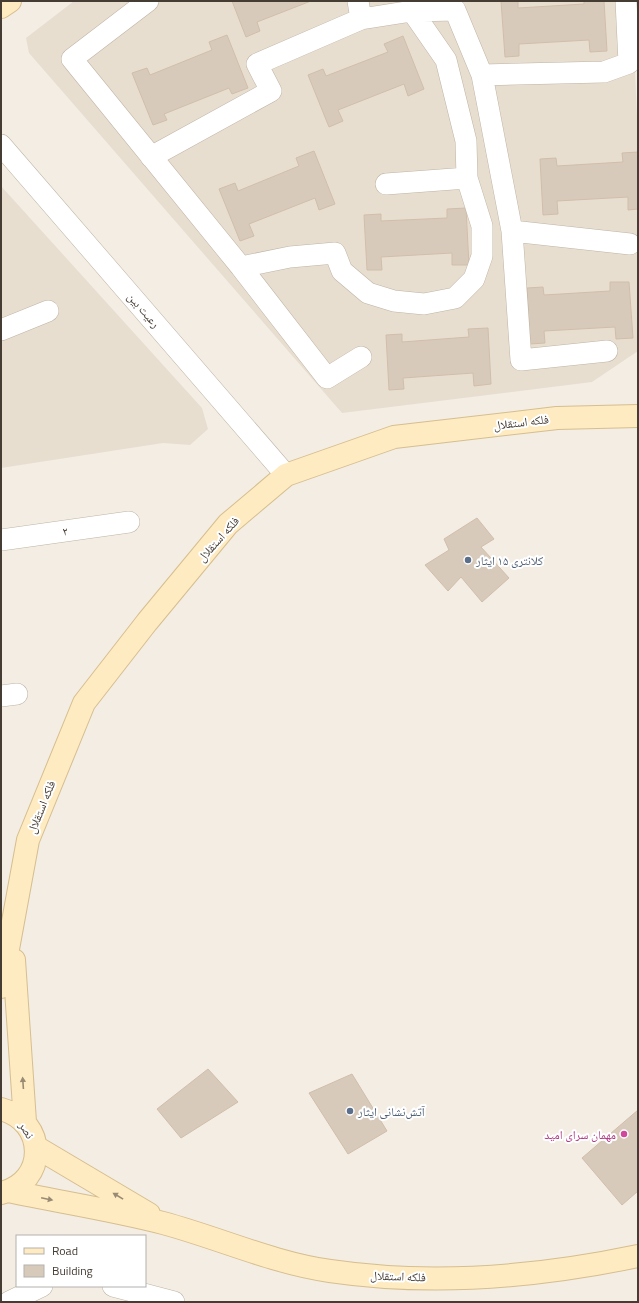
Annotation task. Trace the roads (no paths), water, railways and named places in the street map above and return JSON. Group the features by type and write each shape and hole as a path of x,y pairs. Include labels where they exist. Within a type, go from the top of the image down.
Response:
{"main road":[{"path":"1,7 10,1"},
{"name":"فلکه استقلال","path":"12,933 28,840 84,703 152,616 228,524 286,475 394,437 557,418 638,416"},
{"path":"1,987 12,933"},
{"path":"12,933 25,1122"},
{"name":"نصر","path":"1,1109 15,1114 25,1122 33,1134 36,1147 35,1161 30,1174 21,1184 5,1192"},
{"path":"36,1147 163,1223"},
{"path":"5,1192 163,1223"},
{"name":"فلکه استقلال","path":"163,1223 248,1252 330,1271 392,1278 479,1278 586,1267 638,1256"}],"street":[{"path":"148,1 72,59 151,158 241,266 327,378 361,357"},
{"path":"482,75 604,72 629,63 626,1"},
{"path":"151,158 271,91 257,64 360,10 455,10 482,75 512,232 521,360 607,351"},
{"path":"241,266 290,258 335,253 342,272 368,293 394,301 424,304 455,298 474,279 482,256 482,226 467,178 466,141 446,60 412,11"},
{"name":"رعیت بین","path":"1,145 286,475"},
{"path":"386,184 467,178"},
{"path":"512,232 630,244"},
{"path":"1,330 48,311"},
{"name":"۲","path":"1,540 129,522"},
{"path":"9,1302 40,1287"},
{"path":"117,1287 174,1302"}],"place":[{"name":"کلانتری ۱۵ ایثار","path":"468,560"},
{"name":"آتش‌نشانی ایثار","path":"350,1111"},
{"name":"مهمان سرای امید","path":"624,1134"}]}
